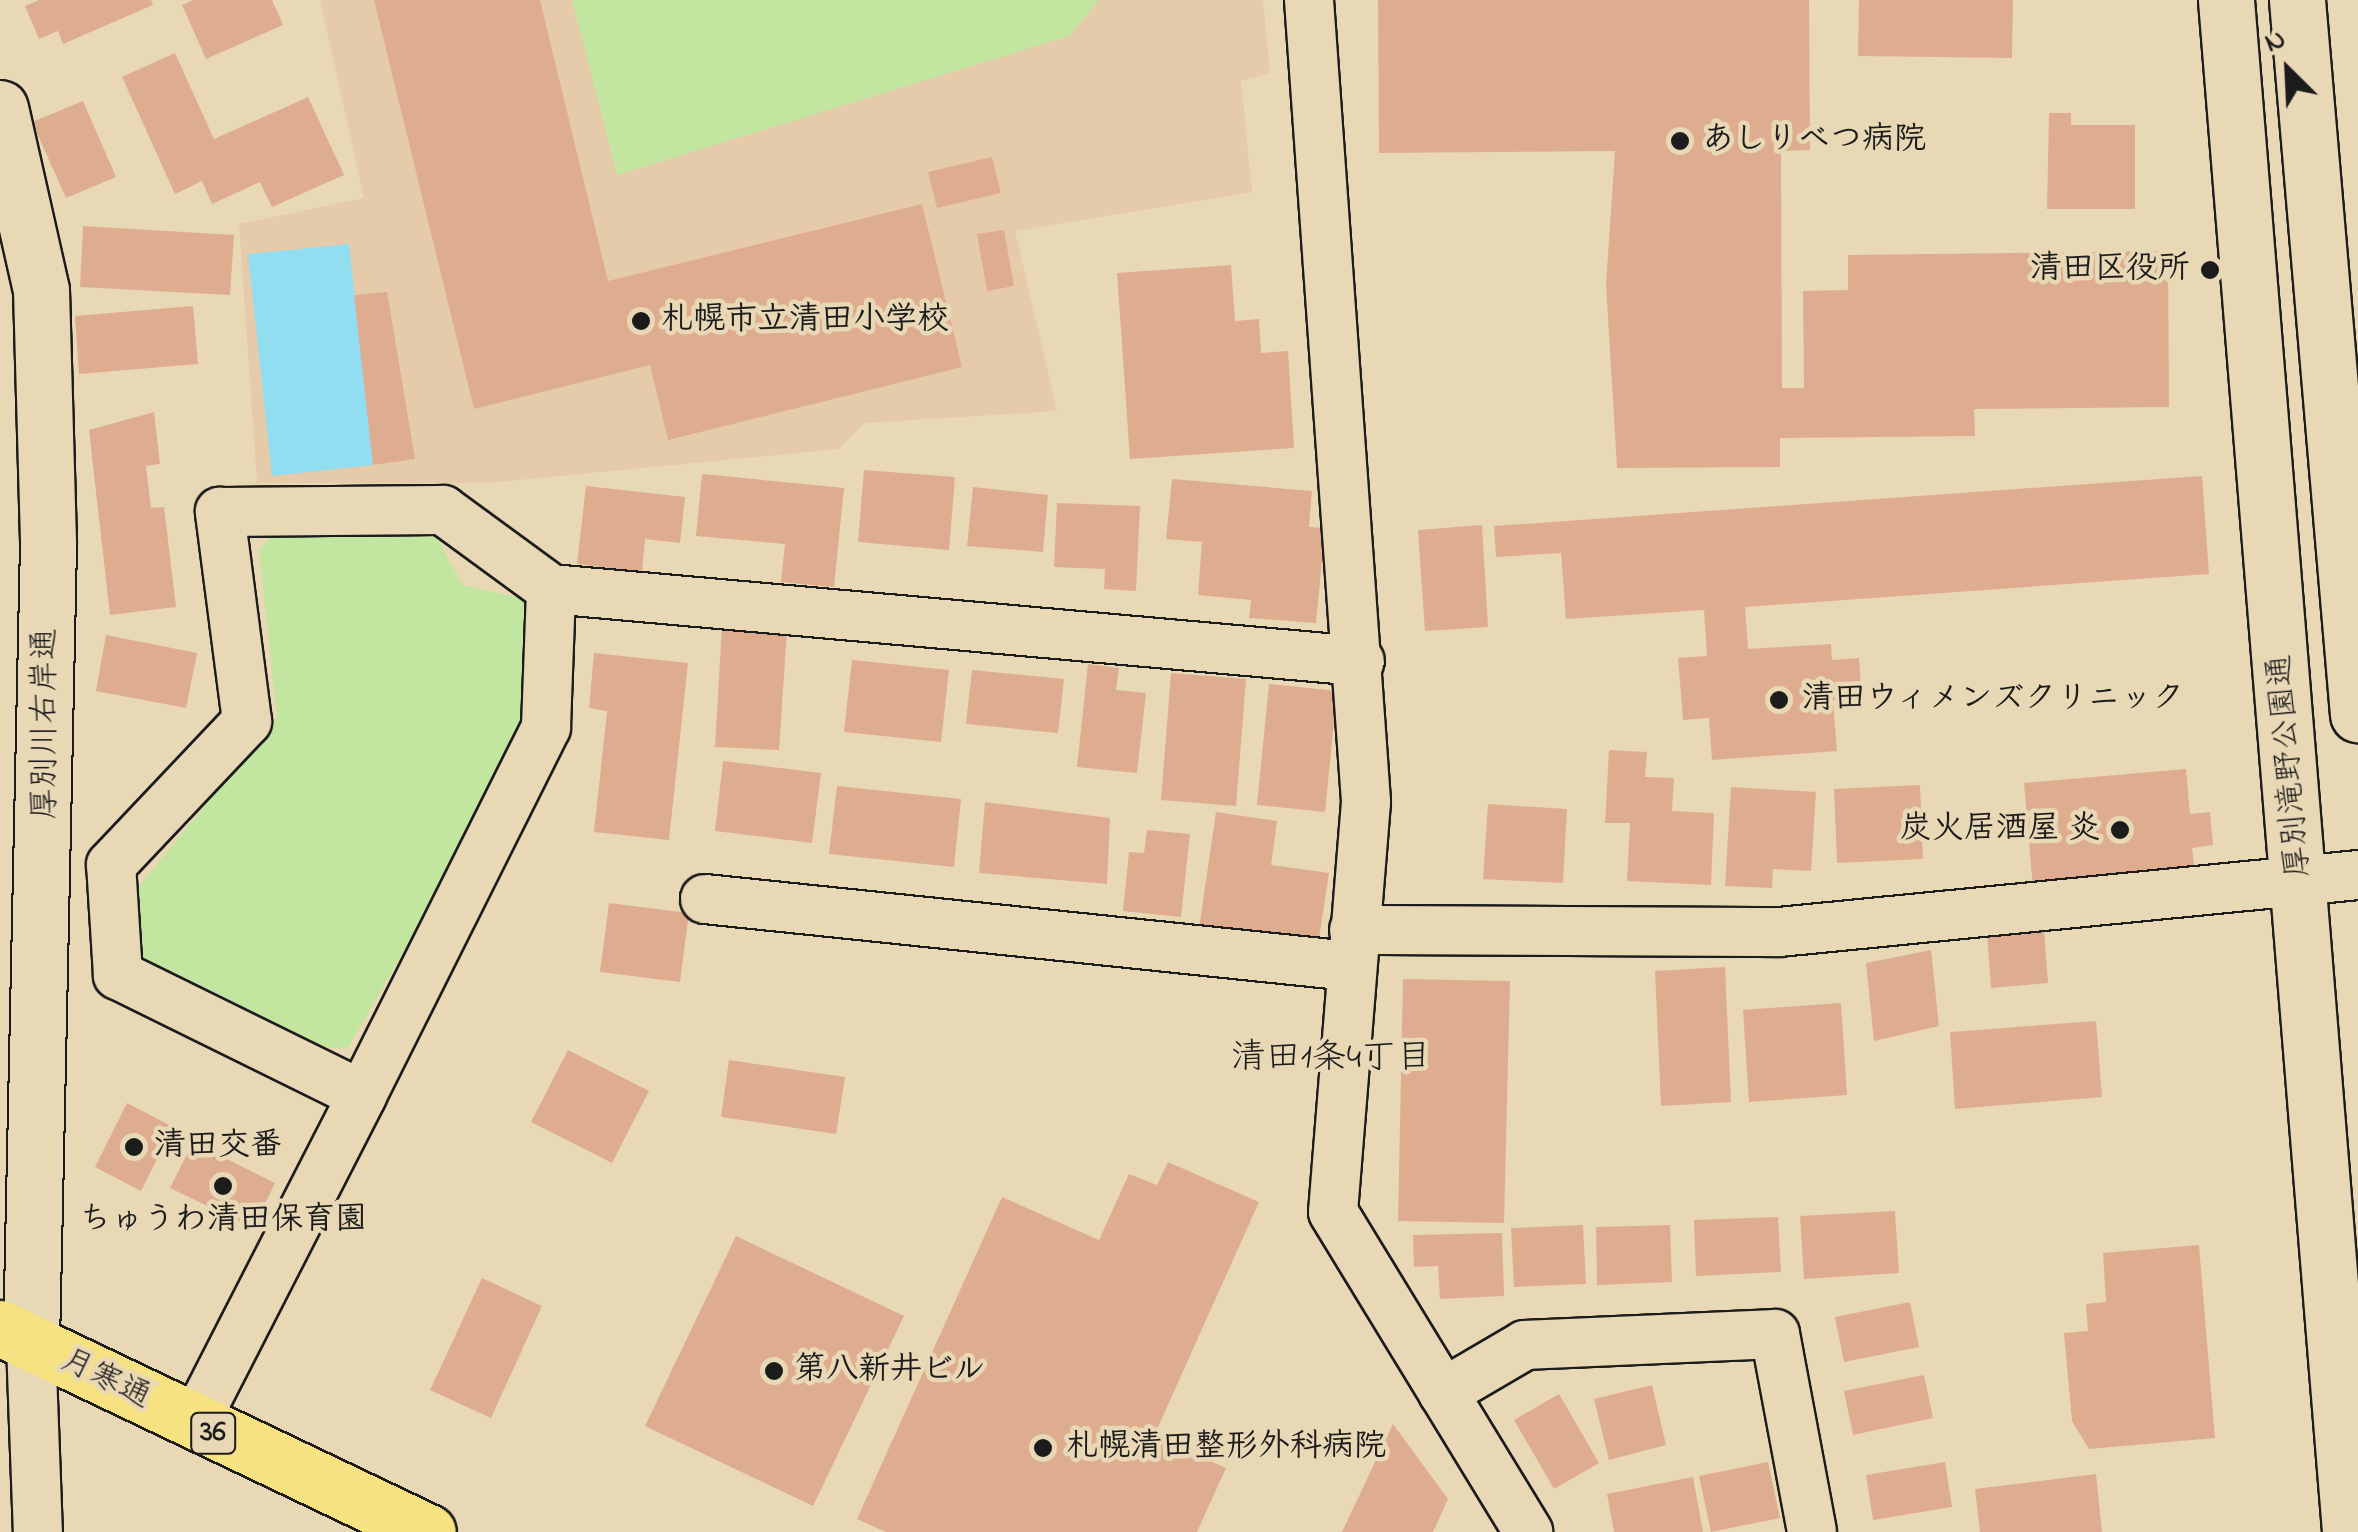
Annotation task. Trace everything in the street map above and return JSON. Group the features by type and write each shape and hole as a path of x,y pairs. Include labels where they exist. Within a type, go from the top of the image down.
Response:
{"highway":[{"name":"月寒通","path":"15,1336 428,1532"}],"main road":[{"name":"厚別滝野公園通","path":"2226,0 2302,882 2350,1532"},
{"path":"2296,0 2358,714"},
{"name":"厚別川右岸通","path":"0,108 41,290 48,544 15,1336"}],"street":[{"path":"1309,0 1360,661 1366,802 1333,1212 1528,1532"},
{"path":"362,1094 118,975 112,866 246,720 220,512 443,510 551,590 1360,661"},
{"path":"194,1424 546,727 551,590"},
{"path":"705,899 1352,948 1779,932 2358,875"},
{"path":"1443,1392 1525,1345 1775,1334 1812,1532"},
{"path":"15,1336 38,1532"}],"shaded area":[{"name":"札幌市立清田小学校","path":"320,0 1263,0 1270,73 1241,81 1252,192 1015,231 1057,411 865,423 838,449 488,483 257,483 239,224 364,198"}],"green space":[{"path":"572,0 1099,0 1069,36 617,175"},
{"path":"271,536 437,537 462,585 534,601 526,737 348,1048 321,1048 137,965 132,895 277,717 259,551"}],"water":[{"path":"349,244 373,465 272,476 248,254"}],"building":[{"path":"39,0 151,0 153,5 63,44 58,31 39,39 25,6"},
{"path":"193,0 272,0 283,25 206,59 182,5"},
{"path":"374,0 540,0 608,281 922,204 962,367 668,440 650,365 474,409"},
{"path":"1378,0 1809,0 1810,150 1781,151 1782,388 1804,388 1803,291 1848,290 1848,255 2168,251 2169,407 1974,409 1975,436 1780,438 1780,467 1617,468 1606,284 1615,151 1379,153"},
{"path":"1859,0 2013,0 2012,58 1858,56"},
{"path":"175,53 214,139 308,97 344,175 272,207 260,182 212,204 202,181 175,194 122,77"},
{"path":"83,101 116,177 66,198 32,122"},
{"path":"2049,113 2071,113 2071,125 2135,125 2135,209 2047,209"},
{"path":"992,157 1001,193 937,208 928,172"},
{"path":"83,226 234,235 230,295 80,287"},
{"path":"1004,230 1014,286 987,291 977,234"},
{"path":"1231,265 1235,321 1259,319 1261,353 1288,351 1294,448 1130,459 1117,273"},
{"path":"387,292 415,459 373,465 354,295"},
{"path":"193,306 198,364 79,374 75,316"},
{"path":"154,412 160,464 146,466 151,508 164,507 176,607 110,615 89,430"},
{"path":"864,470 955,477 949,550 858,542"},
{"path":"702,474 844,488 834,587 781,582 785,544 696,536"},
{"path":"2202,476 2209,574 1745,607 1748,649 1831,644 1832,660 1859,658 1862,698 1833,701 1837,751 1712,760 1709,718 1683,720 1678,658 1707,656 1704,610 1566,619 1561,553 1496,557 1494,526"},
{"path":"1172,479 1312,491 1309,527 1325,528 1316,623 1249,618 1251,600 1198,595 1202,542 1166,539"},
{"path":"586,486 685,497 680,543 645,539 642,572 577,564"},
{"path":"973,487 1048,495 1043,552 967,546"},
{"path":"1057,503 1140,506 1136,591 1104,589 1105,569 1054,567"},
{"path":"1482,525 1488,627 1425,631 1418,530"},
{"path":"722,626 787,630 779,750 715,747"},
{"path":"106,635 197,653 186,708 96,691"},
{"path":"594,653 688,663 669,840 594,832 607,711 589,708"},
{"path":"852,660 949,670 941,742 844,732"},
{"path":"1088,664 1119,668 1116,690 1146,693 1137,773 1077,767"},
{"path":"972,670 1064,679 1058,733 966,724"},
{"path":"1171,673 1246,679 1236,806 1161,800"},
{"path":"1269,684 1337,691 1325,812 1257,805"},
{"path":"1609,750 1647,752 1645,777 1674,778 1672,811 1714,813 1711,885 1627,881 1630,823 1605,823"},
{"path":"723,761 821,773 812,843 715,831"},
{"name":"炭火居酒屋 炎","path":"2186,769 2190,814 2210,812 2213,845 2192,848 2195,875 2033,889 2024,783"},
{"path":"1920,785 1923,859 1837,863 1834,789"},
{"path":"837,786 961,799 954,867 829,854"},
{"path":"1731,787 1816,792 1811,871 1773,869 1772,888 1725,886"},
{"path":"985,802 1110,818 1107,884 979,873"},
{"path":"1488,804 1567,809 1563,883 1483,879"},
{"path":"1216,812 1277,821 1271,865 1329,873 1318,945 1199,929"},
{"path":"1147,830 1190,834 1181,917 1123,911 1129,852 1144,853"},
{"path":"609,903 689,913 680,982 600,972"},
{"path":"2044,930 2048,983 1991,988 1987,935"},
{"path":"1931,950 1939,1026 1874,1041 1866,963"},
{"path":"1725,967 1731,1102 1661,1106 1655,971"},
{"path":"1403,979 1510,981 1504,1223 1398,1221"},
{"path":"1841,1003 1847,1095 1749,1102 1743,1010"},
{"path":"2096,1021 2102,1097 1955,1109 1950,1032"},
{"path":"568,1050 649,1091 612,1163 531,1122"},
{"path":"729,1060 845,1077 836,1134 721,1117"},
{"name":"清田交番","path":"127,1103 173,1127 141,1191 95,1167"},
{"name":"ちゅうわ清田保育園","path":"193,1142 275,1183 253,1228 170,1188"},
{"path":"1168,1162 1259,1202 1154,1436 1226,1468 1197,1532 886,1532 857,1519 1002,1197 1099,1240 1129,1174 1157,1185"},
{"path":"1895,1211 1899,1273 1804,1279 1800,1216"},
{"path":"1778,1217 1781,1272 1696,1276 1694,1220"},
{"path":"1583,1225 1586,1284 1514,1287 1511,1228"},
{"path":"1670,1225 1672,1282 1597,1285 1596,1227"},
{"path":"1502,1233 1504,1296 1440,1299 1438,1266 1414,1267 1413,1235"},
{"name":"第八新井ビル","path":"736,1236 904,1316 813,1506 645,1426"},
{"path":"2199,1245 2215,1438 2089,1449 2072,1421 2064,1333 2088,1331 2086,1304 2106,1302 2103,1253"},
{"path":"482,1278 542,1306 491,1418 430,1390"},
{"path":"1910,1302 1919,1347 1844,1362 1835,1317"},
{"path":"1924,1375 1933,1418 1853,1435 1844,1391"},
{"path":"1652,1385 1666,1445 1609,1460 1594,1399"},
{"path":"1559,1394 1599,1463 1554,1489 1514,1420"},
{"path":"1393,1424 1448,1499 1433,1532 1342,1532"},
{"path":"1768,1462 1780,1518 1711,1532 1699,1476"},
{"path":"1945,1462 1952,1507 1873,1520 1866,1475"},
{"path":"2096,1474 2102,1532 1980,1532 1975,1489"},
{"path":"1693,1477 1703,1532 1614,1532 1607,1494"}],"place":[{"name":"あしりべつ病院","path":"1680,141"},
{"name":"清田区役所","path":"2210,270"},
{"name":"札幌市立清田小学校","path":"641,321"},
{"name":"清田ウィメンズクリニック","path":"1779,700"},
{"name":"炭火居酒屋 炎","path":"2120,830"},
{"name":"清田交番","path":"134,1147"},
{"name":"ちゅうわ清田保育園","path":"223,1186"},
{"name":"第八新井ビル","path":"774,1371"},
{"name":"札幌清田整形外科病院","path":"1043,1448"}],"district":[{"name":"清田1条4丁目","path":"1331,1059"}]}
